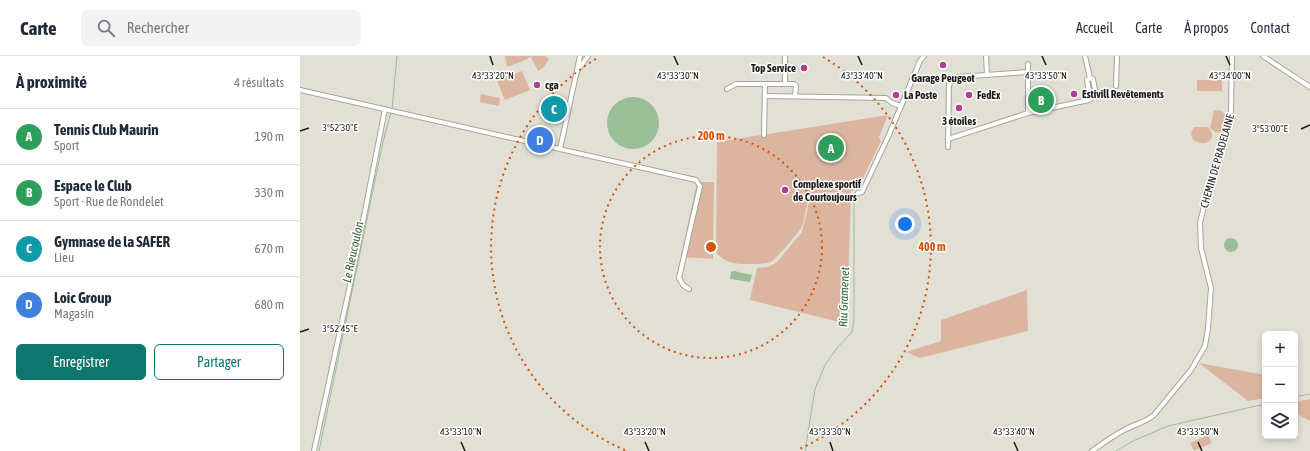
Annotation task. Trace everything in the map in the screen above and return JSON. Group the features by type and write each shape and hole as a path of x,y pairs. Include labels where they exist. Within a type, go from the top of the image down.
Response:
{"street":[{"path":"560,149 580,56"},
{"path":"576,72 588,56"},
{"path":"785,56 785,84"},
{"path":"919,56 920,61"},
{"path":"858,193 862,192 920,61 924,56"},
{"path":"986,56 987,74"},
{"path":"948,139 1028,113 1089,100 1091,98 1087,80 1090,78 1085,56"},
{"path":"1116,86 1117,56"},
{"name":"CHEMIN DE PRADELAINE","path":"1092,451 1117,433 1148,420 1154,415 1191,370 1205,346 1211,288 1202,248 1200,223 1212,173 1226,133 1231,111 1232,56"},
{"path":"1263,56 1310,87"},
{"path":"1028,64 1028,113"},
{"path":"948,147 949,85 952,80 957,77 1028,72"},
{"path":"727,89 736,84 794,84 796,86 795,96"},
{"path":"764,135 765,84"},
{"path":"300,90 696,180 700,186 679,278 689,289"},
{"path":"765,96 886,98 892,103 901,106"},
{"path":"314,451 387,110"}],"shaded area":[{"path":"505,56 532,56 507,67"},
{"path":"545,56 549,59 544,67 538,71 531,57"},
{"path":"522,71 530,90 505,100 497,81"},
{"path":"1197,80 1222,80 1222,91 1197,91"},
{"path":"481,94 500,98 499,106 480,102"},
{"path":"633,97 643,99 651,105 657,113 659,123 657,133 651,141 643,147 633,149 623,147 615,141 609,133 607,123 609,113 615,105 623,99"},
{"path":"1214,110 1222,111 1225,114 1225,121 1220,133 1215,132 1210,128"},
{"name":"Complexe sportif de Courtoujours","path":"888,115 879,137 881,141 858,188 851,191 847,324 750,300 757,268 768,267 777,262 802,232 809,203 812,199 847,192 815,193 807,204 804,222 801,229 772,261 755,264 736,264 729,262 716,252 717,142"},
{"path":"1194,127 1208,127 1212,135 1210,141 1202,143 1193,140 1191,133"},
{"path":"697,182 714,182 713,259 681,257"},
{"path":"1228,238 1234,238 1238,242 1238,248 1234,252 1228,252 1224,248 1224,242"},
{"path":"734,271 752,275 750,282 730,279 731,272"},
{"path":"1027,290 1028,331 920,358 906,352 941,341 941,320"},
{"path":"1199,363 1262,374 1262,399 1248,401"},
{"path":"1310,399 1310,421 1298,415 1298,401"},
{"path":"1208,435 1212,443 1194,451 1190,443"}],"waterway":[{"name":"Le Rieucoulon","path":"392,109 397,56"},
{"name":"Le Rieucoulon","path":"319,451 383,142 391,112"},
{"name":"Riu Gramenet","path":"805,451 815,389 825,365 837,348 852,332 854,320 854,203"},
{"path":"1298,396 1310,394"},
{"path":"1116,451 1133,441 1168,426 1262,405"}],"place":[{"name":"Garage Peugeot","path":"943,65"},
{"name":"Top Service","path":"804,68"},
{"name":"cga","path":"537,85"},
{"name":"Estivill Revêtements","path":"1074,94"},
{"name":"La Poste","path":"896,95"},
{"name":"FedEx","path":"969,95"},
{"name":"Espace le Club","path":"1041,100"},
{"name":"3 étoiles","path":"959,108"},
{"name":"Gymnase de la SAFER","path":"554,109"},
{"name":"Loic Group","path":"540,140"},
{"name":"Tennis Club Maurin","path":"831,148"},
{"name":"Complexe sportif de Courtoujours","path":"785,190"}]}
